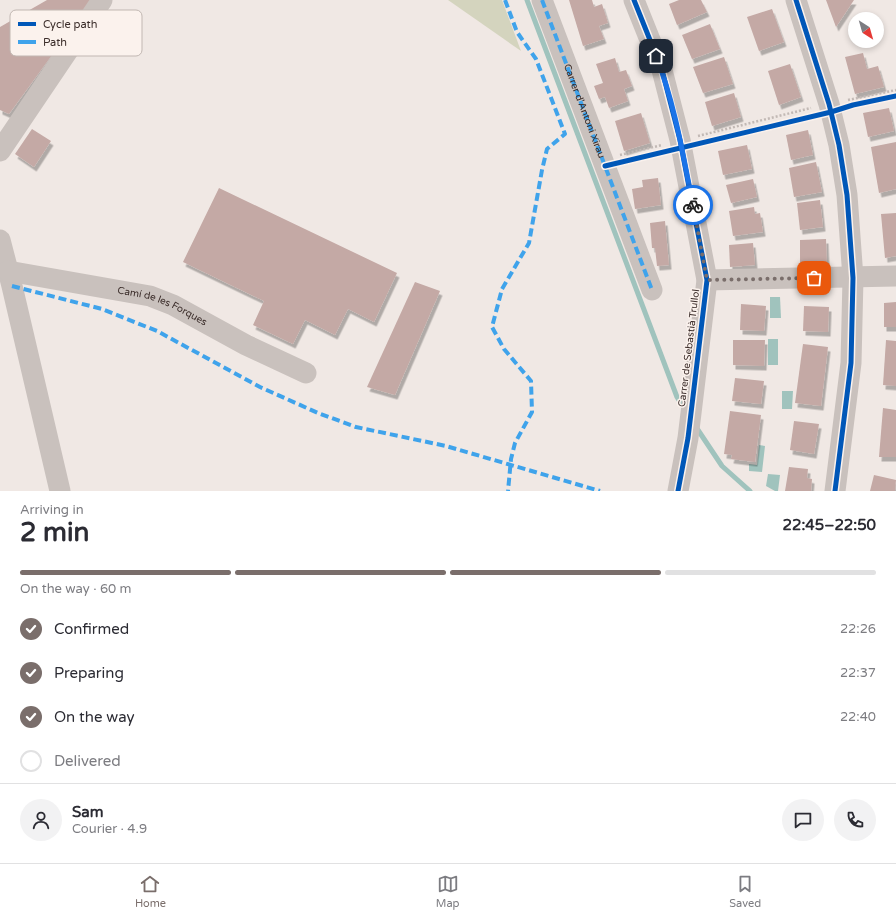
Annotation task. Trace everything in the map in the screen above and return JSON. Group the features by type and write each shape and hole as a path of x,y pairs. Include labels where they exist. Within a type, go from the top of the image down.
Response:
{"street":[{"path":"95,10 102,0"},
{"name":"Carrer d'Antoni Xirau","path":"542,0 652,290"},
{"name":"Carrer de Sebastià Trullol","path":"634,0 662,70 680,140 707,280 688,438 678,491"},
{"path":"796,0 830,108 839,145 847,195 853,278 851,363 835,491"},
{"path":"0,151 64,56"},
{"path":"1,246 60,491"},
{"name":"Camí de les Forques","path":"8,271 150,296 173,305 246,345 306,372"},
{"path":"707,280 896,276"}],"path":[{"path":"603,160 680,140 830,108 896,90"},
{"path":"830,108 896,96"}],"green space":[{"path":"448,0 502,0 521,51"}],"water":[{"path":"770,297 780,297 781,318 770,318"},
{"path":"768,339 778,339 778,365 768,365"},
{"path":"782,391 793,391 792,409 782,409"},
{"path":"759,445 765,446 762,472 749,471 749,464 757,465"},
{"path":"768,474 780,475 778,491 766,486"}],"building":[{"path":"47,0 92,0 85,10 30,10"},
{"path":"569,0 592,0 594,7 602,4 608,23 599,26 604,39 583,46"},
{"path":"679,0 701,0 707,12 677,25 669,4"},
{"path":"826,0 854,0 836,27"},
{"path":"772,9 784,42 759,51 747,17"},
{"path":"10,21 10,56 51,56 9,114 0,110 0,27"},
{"path":"710,24 720,49 692,59 682,35"},
{"path":"863,53 867,69 878,66 884,87 855,94 845,57"},
{"path":"724,57 733,84 703,93 693,67"},
{"path":"615,58 619,72 626,70 632,86 624,89 628,101 609,108 605,97 599,99 594,86 603,83 596,64"},
{"path":"790,64 801,97 779,105 768,71"},
{"path":"734,93 741,117 712,126 705,102"},
{"path":"889,108 894,131 868,137 863,113"},
{"path":"641,113 650,143 624,151 615,121"},
{"path":"32,129 51,141 34,167 15,154"},
{"path":"808,130 813,155 791,160 786,135"},
{"path":"896,142 896,189 879,193 871,147"},
{"path":"747,145 752,169 723,175 718,151"},
{"path":"816,162 822,192 794,197 789,168"},
{"path":"658,178 661,205 635,209 632,189 643,187 642,180"},
{"path":"753,179 757,197 731,203 726,185"},
{"path":"219,188 397,273 374,322 348,309 335,335 305,320 293,344 253,325 264,301 183,262"},
{"path":"820,200 823,227 800,230 797,203"},
{"path":"754,207 755,214 760,213 763,232 733,236 729,211"},
{"path":"896,213 896,256 885,258 881,214"},
{"path":"665,221 669,265 657,266 655,248 652,248 650,223"},
{"path":"826,239 827,265 800,266 800,240"},
{"path":"753,243 755,265 730,267 729,245"},
{"path":"415,282 440,291 395,395 367,387"},
{"path":"896,302 896,327 884,327 884,303"},
{"path":"741,304 766,306 764,331 740,330"},
{"path":"804,306 829,307 828,332 803,331"},
{"path":"733,340 765,340 764,366 733,365"},
{"path":"886,340 896,341 896,386 883,385"},
{"path":"803,344 828,347 821,406 795,403"},
{"path":"735,378 764,381 761,404 732,401"},
{"path":"883,408 896,410 896,457 879,457"},
{"path":"730,411 761,415 755,462 731,459 732,455 724,454"},
{"path":"794,421 819,424 814,454 790,450"},
{"path":"789,467 808,469 807,478 812,479 811,491 785,491"},
{"path":"874,475 896,480 895,491 870,491"}],"waterway":[{"path":"527,0 677,397 685,410"},
{"path":"696,427 722,466 750,491"}],"marked path":[{"path":"505,0 517,32 536,59 565,134 547,149 529,243 502,289 492,327 504,349 531,381 532,412 515,443 511,459 508,491"},
{"path":"542,0 652,290"},
{"path":"12,286 102,309 157,331 260,387 318,413 356,427 446,446 600,491"}],"cycle path":[{"path":"634,0 662,70 680,140 707,280 688,438 678,491"},
{"path":"796,0 829,104 839,145 847,195 853,278 851,363 835,491"},
{"path":"605,166 831,112 853,105 896,96"}],"way so far":[{"path":"693,205 707,280 814,278"}],"route":[{"path":"656,56 662,70 680,140 693,205"}]}
